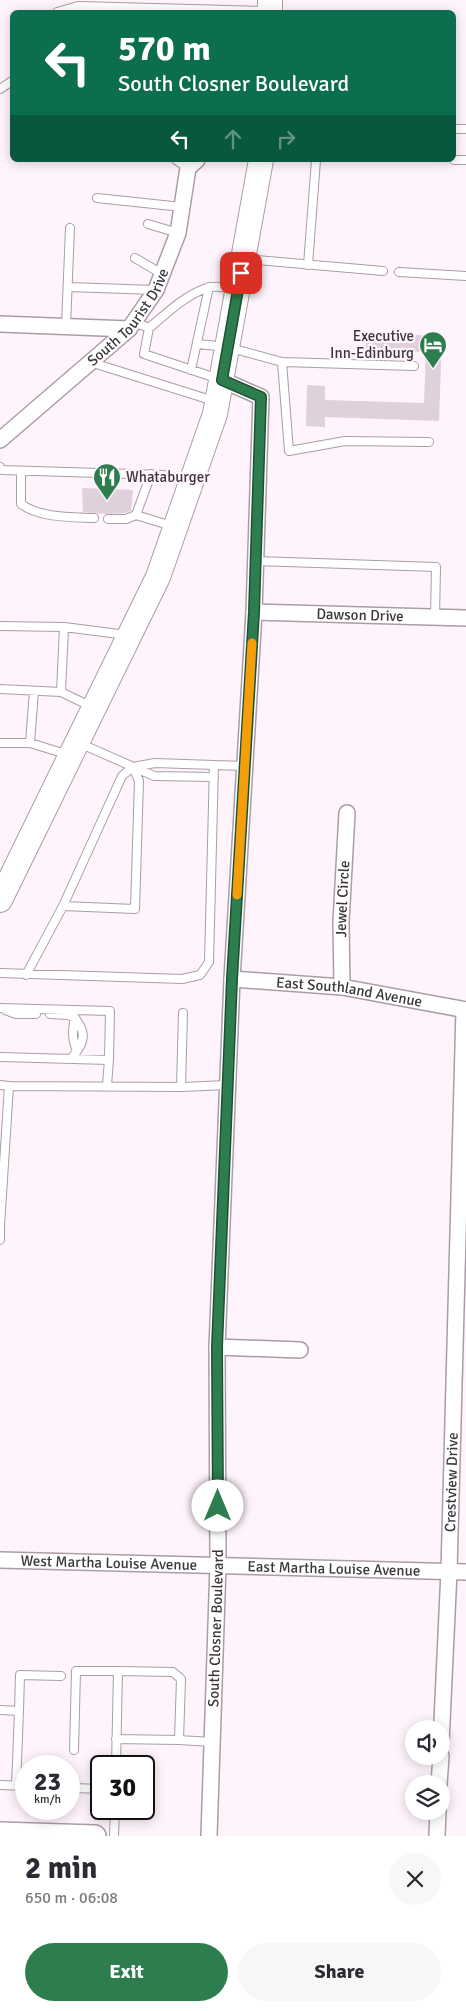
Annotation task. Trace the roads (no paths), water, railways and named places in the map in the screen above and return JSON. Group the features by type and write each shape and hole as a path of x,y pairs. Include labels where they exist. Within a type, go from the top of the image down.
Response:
{"main road":[{"path":"0,900 158,577 220,391 261,162"},
{"path":"0,1833 95,1836"}],"street":[{"name":"South Tourist Drive","path":"0,440 131,325 156,290 178,233 187,163"},
{"path":"0,324 131,325"},
{"name":"South Closner Boulevard","path":"209,1836 218,1565 217,1347 232,979 254,612 261,397 220,391"},
{"name":"Dawson Drive","path":"254,612 466,618"},
{"name":"Jewel Circle","path":"342,987 341,922 347,813"},
{"name":"East Southland Avenue","path":"232,979 342,987 465,1010"},
{"name":"Crestview Drive","path":"442,1720 449,1571 465,1010"},
{"path":"217,1347 300,1350"},
{"name":"West Martha Louise Avenue","path":"0,1560 218,1565"},
{"name":"East Martha Louise Avenue","path":"218,1565 466,1572"},
{"path":"437,1836 438,1820"}],"lane":[{"path":"62,10 78,3 270,8"},
{"path":"308,265 316,162"},
{"path":"97,198 182,207"},
{"path":"148,224 178,233"},
{"path":"66,326 70,228"},
{"path":"135,258 162,274"},
{"path":"244,259 383,271"},
{"path":"399,272 466,276"},
{"path":"68,287 156,290"},
{"path":"191,370 209,287"},
{"path":"220,391 191,370 144,354 149,328 172,308 209,287 238,288"},
{"path":"131,325 149,328"},
{"path":"198,344 227,347 282,362 414,366"},
{"path":"90,362 220,391"},
{"path":"282,362 290,451 346,441 429,442"},
{"path":"0,467 2,470 164,475 190,483"},
{"path":"21,470 21,504 30,511 61,516 94,518"},
{"path":"136,515 151,474"},
{"path":"108,519 126,519 136,515 175,527"},
{"path":"256,561 436,567 434,617"},
{"path":"0,626 64,627 129,636"},
{"path":"61,692 64,627"},
{"path":"0,689 61,692 94,708"},
{"path":"30,743 34,690"},
{"path":"0,743 30,743 74,749 133,767 154,776 214,777"},
{"path":"26,975 63,906 122,776 133,767 155,763 245,766"},
{"path":"0,973 182,979 200,975 210,962 214,765"},
{"path":"63,906 135,909 139,781 133,767"},
{"path":"0,1008 16,1014 68,1015 76,1018 72,1030 73,1041 77,1051 71,1059"},
{"path":"0,1008 110,1012 107,1086"},
{"path":"181,1087 183,1013"},
{"path":"0,1057 108,1060"},
{"path":"0,1085 181,1087 228,1085"},
{"path":"0,1240 1,1193 9,1086"},
{"path":"74,1750 76,1671 173,1672 181,1679 179,1740"},
{"path":"116,1755 118,1671"},
{"path":"17,1755 20,1675 61,1676"},
{"path":"0,1710 19,1711"},
{"path":"116,1739 212,1742"},
{"path":"0,1786 15,1786"},
{"path":"114,1836 115,1820"}],"place":[{"name":"Executive Inn-Edinburg","path":"433,369"},
{"name":"Whataburger","path":"107,501"}]}
